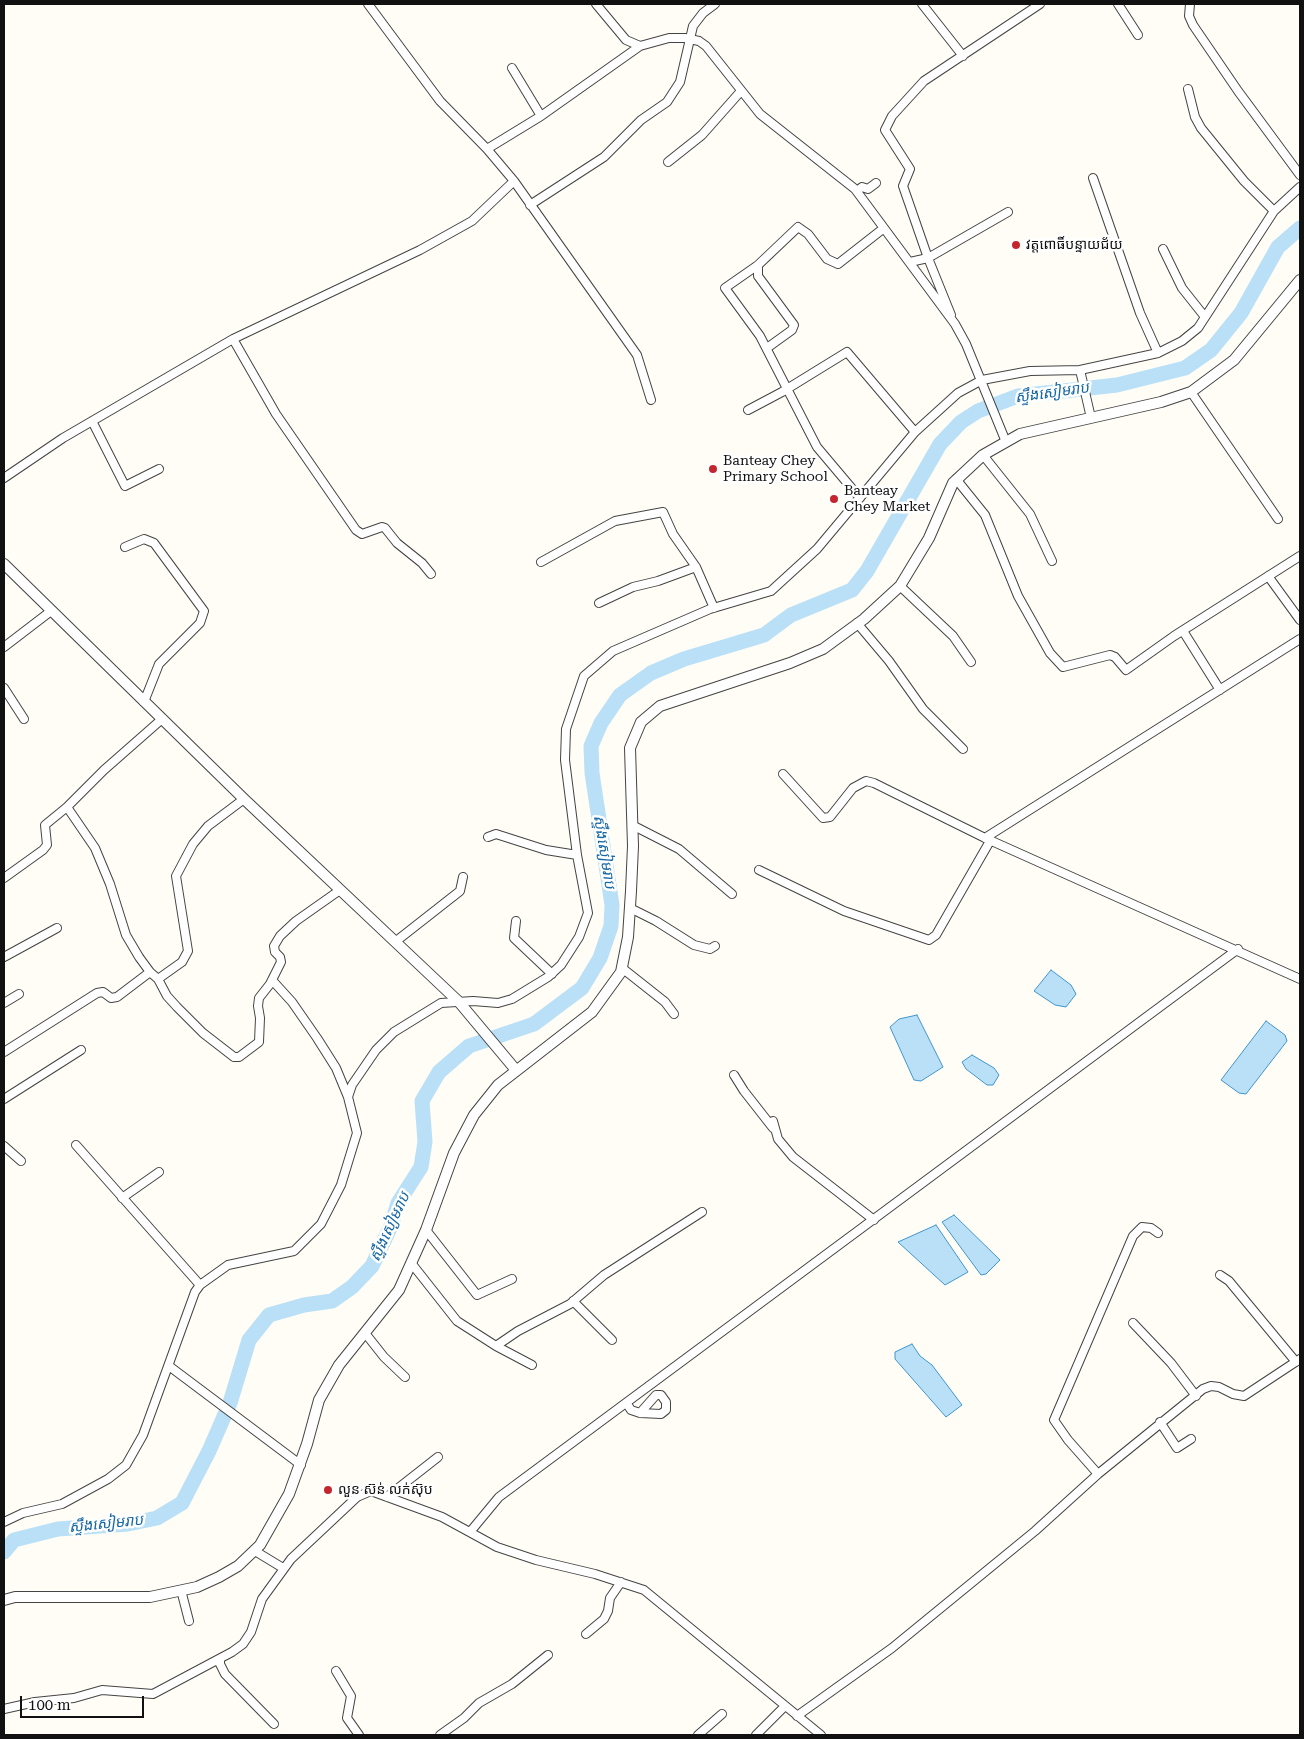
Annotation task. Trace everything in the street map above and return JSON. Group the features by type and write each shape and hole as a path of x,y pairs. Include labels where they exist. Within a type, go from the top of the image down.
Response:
{"street":[{"path":"368,4 440,102 487,149 530,205 637,355 651,400"},
{"path":"596,4 626,40 640,46"},
{"path":"530,205 604,157 641,120 667,102 680,82 688,38 703,13 715,4"},
{"path":"922,4 963,56"},
{"path":"1006,442 984,392 982,380 955,324 928,258 902,186 910,169 885,130 892,116 924,81 1040,4"},
{"path":"1118,4 1138,35"},
{"path":"1190,4 1189,16 1193,25 1300,175"},
{"path":"487,149 541,116 640,46 673,38 688,38 706,46 760,114 857,191 955,324"},
{"path":"512,68 541,116"},
{"path":"1188,89 1195,117 1201,128 1244,181 1274,211"},
{"path":"668,162 702,135 741,91"},
{"path":"1093,178 1140,313 1158,354"},
{"path":"857,191 862,187 868,188 876,183"},
{"path":"4,478 92,421 233,339 420,250 472,221 499,195 514,185"},
{"path":"348,1097 358,1074 376,1050 394,1032 440,1004 498,1003 518,996 552,974 579,937 588,914 577,855 565,760 566,730 584,676 613,651 714,608 771,591 817,549 915,432 958,393 982,380 1030,372 1081,374 1158,354 1193,334 1274,211 1300,187"},
{"path":"910,262 928,258 1008,212"},
{"path":"860,498 817,447 767,348 725,288 758,265 798,227 805,230 828,259 838,264 884,228"},
{"path":"1162,249 1182,288 1205,317"},
{"path":"758,265 758,276 794,325 792,330 767,348"},
{"path":"4,1600 14,1598 150,1597 197,1587 238,1566 256,1551 289,1494 300,1465 319,1400 339,1365 400,1290 426,1230 448,1167 474,1115 498,1084 515,1069 592,1012 613,986 622,968 628,938 630,908 632,825 630,748 635,732 645,717 660,706 790,663 819,651 857,623 900,586 929,538 956,479 983,455 1020,434 1161,402 1191,392 1234,360 1262,322 1300,280"},
{"path":"233,339 276,414 356,530 362,534 382,527 385,528 402,548 422,563 431,574"},
{"path":"748,410 847,352 915,432"},
{"path":"1081,374 1091,418"},
{"path":"1191,392 1278,519"},
{"path":"92,421 124,486 159,469"},
{"path":"983,455 1030,514 1052,561"},
{"path":"956,479 985,515 1018,596 1050,653 1059,665 1067,667 1110,655 1115,657 1126,670 1300,556"},
{"path":"542,562 615,521 656,512 666,515 674,534 696,567 714,608"},
{"path":"126,547 144,539 154,543 204,611 200,623 159,664 144,702"},
{"path":"4,564 244,799 462,1005 515,1069"},
{"path":"600,603 633,587 658,581 696,567"},
{"path":"1268,576 1300,620"},
{"path":"900,586 953,636 971,662"},
{"path":"4,647 51,611"},
{"path":"857,623 889,661 923,709 963,749"},
{"path":"1183,631 1220,690"},
{"path":"759,870 844,911 929,940 936,935 987,839 1300,639"},
{"path":"4,688 24,719"},
{"path":"4,878 43,850 47,845 45,825 162,719"},
{"path":"782,774 823,818 830,817 852,788 866,782 874,783 987,839 1300,979"},
{"path":"158,979 182,962 188,951 176,876 193,844 208,826 244,799"},
{"path":"67,807 95,848 110,884 126,936 150,972 158,979 167,996 177,1007 203,1032 234,1057 239,1057 259,1042 259,998 272,980 281,962 274,946 280,936 296,921 340,890"},
{"path":"632,825 679,849 732,894"},
{"path":"488,837 496,834 546,850 577,855"},
{"path":"395,942 460,891 463,877"},
{"path":"630,908 656,921 694,945 710,948 714,946"},
{"path":"516,921 514,938 552,974"},
{"path":"4,957 57,928"},
{"path":"470,1532 499,1497 1238,950"},
{"path":"622,968 665,1002 674,1014"},
{"path":"4,1052 97,994 103,992 111,998 117,997 150,972"},
{"path":"4,1522 23,1513 62,1504 108,1479 126,1465 143,1436 169,1366 190,1301 200,1285 228,1266 294,1250 321,1224 341,1185 357,1134 348,1097 336,1068 317,1038 292,1002 272,980"},
{"path":"4,1003 19,994"},
{"path":"4,1100 81,1050"},
{"path":"734,1075 774,1130"},
{"path":"773,1121 778,1140 792,1157 874,1220"},
{"path":"76,1145 200,1285"},
{"path":"4,1146 21,1161"},
{"path":"122,1198 159,1172"},
{"path":"496,1346 573,1301 604,1275 664,1239 702,1212"},
{"path":"1098,1474 1068,1440 1054,1420 1134,1236 1142,1228 1151,1228 1158,1233"},
{"path":"426,1230 477,1295 512,1279"},
{"path":"412,1264 457,1321 496,1346 532,1365"},
{"path":"797,1716 892,1648 1034,1531 1160,1422 1196,1396 1211,1386 1238,1396 1244,1396 1298,1360 1229,1281 1220,1275"},
{"path":"573,1301 612,1340"},
{"path":"1133,1323 1171,1363 1196,1396"},
{"path":"366,1333 384,1357 405,1377"},
{"path":"169,1366 300,1465"},
{"path":"626,1404 632,1410 640,1413"},
{"path":"1160,1422 1177,1448 1191,1439"},
{"path":"387,1496 438,1457"},
{"path":"4,1709 74,1698 102,1690 153,1694 220,1658 243,1644 251,1632 257,1607 283,1568 357,1497 371,1491 442,1517 497,1547 536,1560 621,1582 644,1590 821,1735"},
{"path":"256,1551 283,1568"},
{"path":"586,1634 604,1619 610,1598 621,1582"},
{"path":"181,1590 189,1621"},
{"path":"440,1735 464,1718 479,1703 512,1684 548,1655"},
{"path":"220,1658 220,1664 225,1674 274,1724"},
{"path":"336,1671 351,1696 347,1718 358,1735"},
{"path":"756,1735 785,1706"},
{"path":"698,1735 722,1714"}],"water":[{"path":"1051,970 1071,985 1076,994 1066,1007 1055,1005 1034,991"},
{"path":"917,1015 943,1067 921,1081 914,1080 890,1027 899,1019"},
{"path":"1266,1021 1285,1035 1287,1041 1246,1094 1239,1093 1221,1080"},
{"path":"972,1055 994,1068 999,1075 993,1085 987,1085 966,1069 962,1062"},
{"path":"954,1215 1000,1260 986,1274 981,1275 942,1222"},
{"path":"936,1225 968,1272 945,1285 898,1242"},
{"path":"912,1344 920,1356 932,1365 962,1405 946,1417 895,1359 895,1352"}],"waterway":[{"name":"ស្ទឹងសៀមរាប","path":"4,1552 14,1540 58,1529 128,1524 157,1518 182,1503 209,1451 230,1403 249,1340 269,1315 304,1305 332,1301 352,1287 372,1266 391,1226 398,1203 421,1167 425,1142 422,1101 439,1072 469,1046 534,1024 582,988 600,958 611,926 612,905 592,773 591,746 601,723 620,695 651,673 684,659 764,635 791,615 852,590 867,571 940,444 961,422 978,411 1018,396 1117,385 1185,368 1211,350 1241,313 1278,247 1300,228"}],"place":[{"name":"វត្តពោធិ៍បន្ទាយជ័យ","path":"1016,245"},
{"name":"Banteay Chey Primary School","path":"713,469"},
{"name":"Banteay Chey Market","path":"834,499"},
{"name":"លួន ស៊ន់ លក់ស៊ុប","path":"328,1490"}]}
